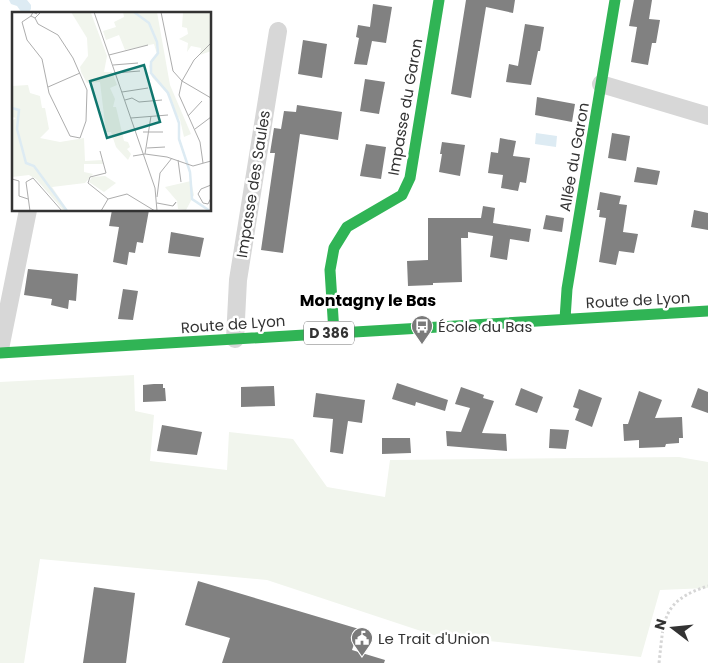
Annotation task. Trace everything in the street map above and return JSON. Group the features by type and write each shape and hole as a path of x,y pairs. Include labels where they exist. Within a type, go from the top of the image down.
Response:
{"main road":[{"name":"Impasse du Garon","path":"334,333 330,270 334,248 346,227 402,195 410,178 439,0"},
{"name":"Allée du Garon","path":"565,319 567,289 615,0"},
{"name":"Route de Lyon","path":"0,351 708,311"}],"street":[{"name":"Impasse des Saules","path":"235,339 238,280 278,30"},
{"path":"601,84 708,116"},
{"path":"0,351 28,211"}],"path":[{"path":"659,663 664,623 672,606 692,593 708,586"}],"shaded area":[{"path":"9,0 27,0 31,5 31,9 29,12 21,12 17,6 11,4"},
{"path":"536,133 557,136 556,147 535,144"},
{"path":"134,375 135,411 154,415 150,461 227,470 229,432 293,439 327,487 385,497 390,460 679,457 708,462 708,588 660,590 641,657 433,635 267,580 40,559 24,663 0,663 0,382"}],"building":[{"path":"466,0 515,0 513,13 486,7 471,98 451,94"},
{"path":"634,0 652,0 649,19 660,20 656,43 652,43 648,65 631,62 637,27 629,26"},
{"path":"373,4 392,7 386,43 372,41 367,65 354,64 359,38 356,37 358,25 370,27"},
{"path":"525,24 544,27 531,85 506,82 509,64 518,66"},
{"path":"303,40 327,44 322,78 298,74"},
{"path":"365,79 385,82 379,114 360,111"},
{"path":"537,97 575,104 572,122 535,115"},
{"path":"297,105 342,112 338,140 300,134 283,253 261,250 275,153 270,153 274,128 281,129 284,111 296,112"},
{"path":"612,133 630,136 626,161 608,158"},
{"path":"500,138 516,141 513,156 530,158 526,183 520,182 518,191 501,188 503,175 488,173 491,152 498,153"},
{"path":"442,142 465,145 460,176 439,172"},
{"path":"366,144 386,147 381,179 360,176"},
{"path":"637,167 660,171 657,185 634,182"},
{"path":"600,192 621,196 619,204 627,205 623,232 638,234 634,253 619,251 616,265 599,262 606,218 599,217 600,210 597,210"},
{"path":"483,206 495,208 493,223 531,229 529,242 510,239 507,260 490,257 493,236 468,232 468,238 461,238 462,282 408,286 407,261 428,260 428,218 481,218"},
{"path":"694,210 708,213 708,230 691,227"},
{"path":"112,211 149,211 143,243 137,242 135,253 129,252 127,265 113,262 119,227 109,226"},
{"path":"546,215 564,218 562,232 543,229"},
{"path":"171,232 204,238 200,257 168,253"},
{"path":"28,269 78,274 76,301 69,300 68,309 51,305 52,299 24,295"},
{"path":"123,289 138,291 133,320 118,319"},
{"path":"397,383 448,400 445,411 416,402 415,406 392,399"},
{"path":"163,384 166,401 143,402 143,385"},
{"path":"274,386 275,406 241,407 241,387"},
{"path":"461,387 484,395 483,398 494,401 482,433 506,434 507,451 447,446 446,431 461,432 470,408 455,404"},
{"path":"521,388 543,397 537,413 515,405"},
{"path":"698,388 708,392 708,413 691,407"},
{"path":"579,389 602,398 592,427 575,420 579,409 573,407"},
{"path":"639,391 662,400 655,418 682,417 683,438 679,438 679,443 666,444 665,447 639,448 639,440 624,441 623,424 628,424"},
{"path":"316,393 365,400 362,423 348,421 343,454 330,452 333,419 313,417"},
{"path":"162,425 202,432 197,455 157,451"},
{"path":"550,429 569,430 566,449 549,448"},
{"path":"382,438 410,438 411,453 382,454"},
{"path":"198,581 359,629 352,650 385,660 384,663 222,663 230,638 185,625"},
{"path":"94,587 135,593 126,663 83,663"}],"traffic: fast":[{"path":"334,333 330,270 334,248 347,227 402,195 410,178 439,0"},
{"path":"565,319 567,289 615,0"},
{"path":"0,353 708,311"}],"place":[{"name":"École du Bas","path":"422,345"},
{"name":"Le Trait d'Union","path":"362,657"}],"district":[{"name":"Montagny le Bas","path":"368,300"}]}
